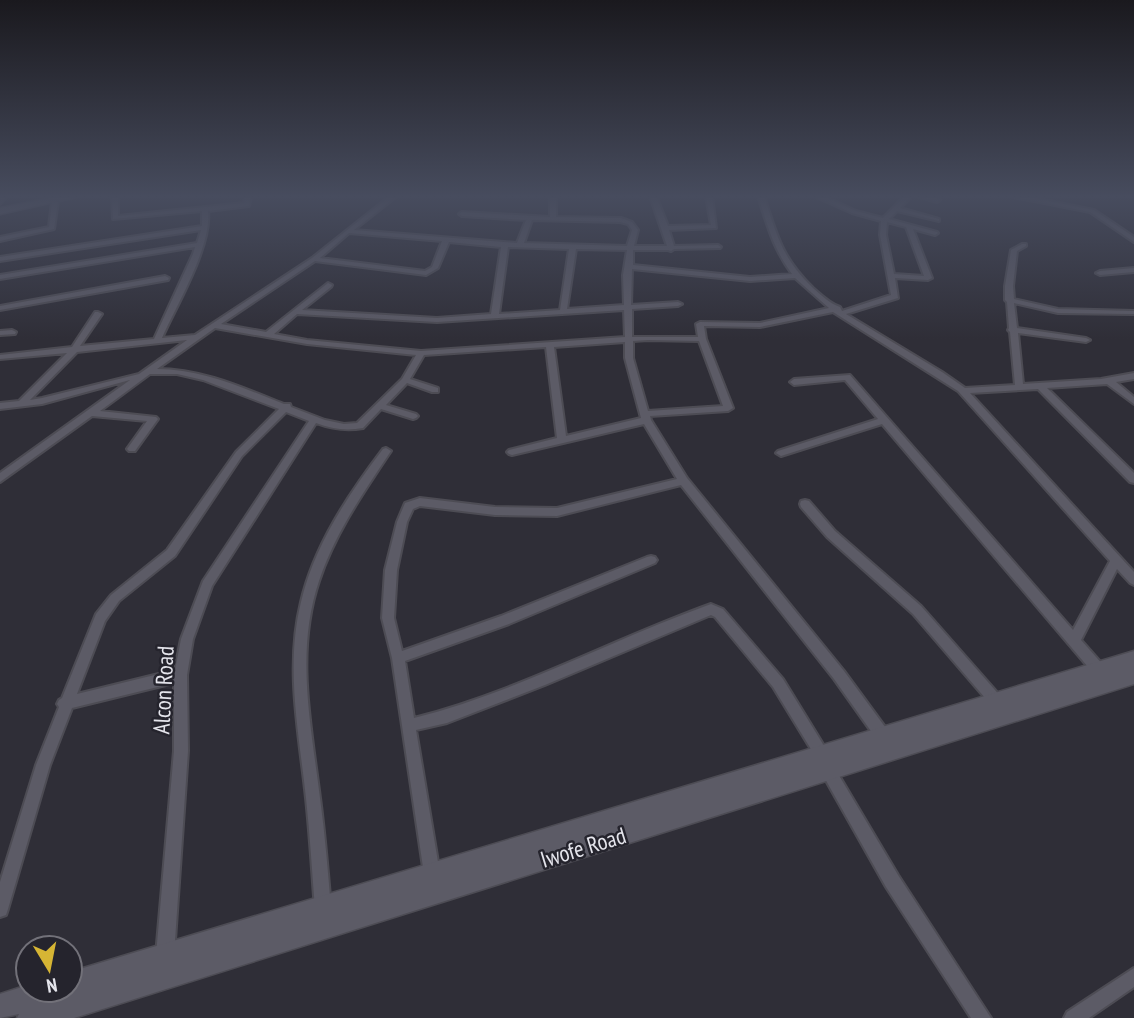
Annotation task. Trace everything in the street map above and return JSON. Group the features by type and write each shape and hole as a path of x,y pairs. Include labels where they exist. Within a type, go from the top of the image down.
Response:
{"street":[{"path":"0,259 99,244"},
{"path":"0,478 198,337 314,260 333,244"},
{"path":"314,260 426,273 435,268 445,244"},
{"path":"487,244 671,249 718,247"},
{"path":"631,244 627,340 645,417 683,481 839,675 883,736"},
{"path":"670,244 671,249"},
{"path":"776,244 797,276 840,311 928,364 964,391 1134,580"},
{"path":"512,452 645,417 728,408 702,339 701,323 746,327 892,299 895,296 884,244"},
{"path":"890,276 928,278 915,244"},
{"path":"0,277 197,245 185,283 157,341"},
{"path":"495,316 505,245"},
{"path":"1019,386 1009,300 1011,258 1014,250 1024,245"},
{"path":"563,309 573,246"},
{"path":"629,267 750,279 797,276"},
{"path":"1100,273 1134,270"},
{"path":"0,308 165,278"},
{"path":"269,334 328,285"},
{"path":"1009,300 1058,311 1131,312"},
{"path":"296,312 414,320 678,303"},
{"path":"21,404 74,350 98,314"},
{"path":"216,326 307,342 421,352 627,340 702,339"},
{"path":"1012,330 1086,340"},
{"path":"0,333 12,332"},
{"path":"0,356 198,337"},
{"path":"550,344 562,440"},
{"path":"0,406 73,394 169,369 194,372 287,407 313,421 353,429 380,407 405,380 421,352"},
{"path":"964,391 1019,386 1041,387 1134,376"},
{"path":"794,382 847,377 1099,670"},
{"path":"405,380 435,390"},
{"path":"1109,381 1134,401"},
{"path":"1041,387 1134,479"},
{"path":"0,909 21,834 64,704 105,608 171,553 239,454 287,407"},
{"path":"380,407 413,416"},
{"path":"90,413 153,419 132,449"},
{"path":"782,453 885,420"},
{"name":"Alcon Road","path":"165,956 181,751 181,675 187,639 199,597 313,421"},
{"path":"323,909 301,694 303,629 307,601 327,547 359,489 386,451"},
{"path":"432,874 398,657 390,635 387,599 399,534 412,504 420,502 495,511 556,512 683,481"},
{"path":"805,504 831,534 917,610 997,702"},
{"path":"398,657 505,620 651,560"},
{"path":"1074,640 1116,561"},
{"path":"408,726 447,716 529,685 711,609 719,613 778,682 892,881 982,1018"},
{"name":"Iwofe Road","path":"31,1018 826,763 883,736 1134,660"},
{"path":"64,704 181,675"},
{"name":"Iwofe Road","path":"84,981 432,874 1134,675"},
{"path":"1073,1018 1134,978"}]}
